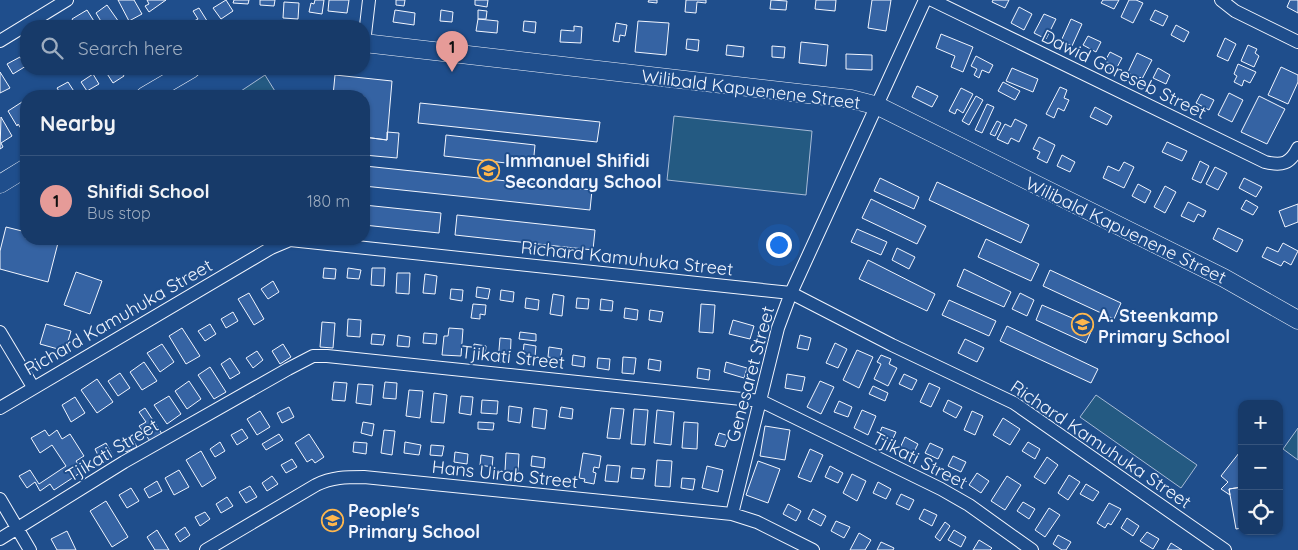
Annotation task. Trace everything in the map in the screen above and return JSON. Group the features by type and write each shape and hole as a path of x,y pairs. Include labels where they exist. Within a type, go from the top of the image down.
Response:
{"street":[{"path":"31,20 67,0"},
{"path":"367,20 369,0"},
{"name":"Genesaret Street","path":"732,514 778,328 790,293 878,106 925,0"},
{"name":"Dawid Goreseb Street","path":"932,0 1265,162 1283,164 1290,159 1298,148"},
{"path":"1221,0 1235,11 1298,42"},
{"path":"2,36 20,26"},
{"name":"Wilibald Kapuenene Street","path":"370,44 851,99 878,106 1224,278 1298,320"},
{"path":"155,90 181,75"},
{"path":"0,184 20,172"},
{"name":"Richard Kamuhuka Street","path":"0,408 278,245"},
{"name":"Richard Kamuhuka Street","path":"337,245 790,293 892,345 1014,403 1225,550"},
{"path":"0,332 34,387"},
{"name":"Tjikati Street","path":"0,539 124,462 313,356 342,356 761,401 941,488 970,505 1032,550"},
{"name":"Hans Uirab Street","path":"206,550 316,485 326,480 342,477 384,479 732,514 757,522 813,550"},
{"path":"0,499 30,550"}],"shaded area":[{"path":"265,75 274,90 242,90"},
{"path":"674,116 812,131 806,195 667,180"},
{"path":"1096,395 1197,465 1181,488 1080,417"},
{"path":"1298,428 1298,460 1283,449"}],"building":[{"path":"118,0 134,0 142,14 128,20"},
{"path":"147,0 166,0 149,12 145,6 149,4"},
{"path":"226,0 233,11 221,19 213,8"},
{"path":"234,0 249,0 248,4 233,3"},
{"path":"260,0 275,0 274,6 260,5"},
{"path":"315,0 324,0 322,14 309,12 311,3 314,4"},
{"path":"329,0 349,0 347,13 328,11"},
{"path":"396,0 405,0 404,6 396,5"},
{"path":"475,0 488,0 487,7 475,5"},
{"path":"649,0 657,0 657,3 648,2"},
{"path":"686,0 706,0 706,3 697,2 696,13 685,12"},
{"path":"771,0 787,1 786,10 770,9"},
{"path":"816,0 836,0 835,11 815,9"},
{"path":"872,0 891,0 886,31 868,28"},
{"path":"993,0 1009,0 1005,8 992,2"},
{"path":"1103,0 1119,0 1114,9 1101,3"},
{"path":"1129,0 1143,3 1133,23 1121,17"},
{"path":"1290,0 1298,0 1298,13 1287,7"},
{"path":"284,2 299,3 298,19 283,18"},
{"path":"107,5 118,20 100,20 96,13"},
{"path":"1019,7 1032,14 1024,30 1011,23"},
{"path":"199,8 206,20 196,20 198,19 193,11"},
{"path":"87,10 93,20 73,20"},
{"path":"395,10 415,13 414,25 393,22"},
{"path":"441,10 453,12 452,22 440,21"},
{"path":"478,10 487,11 486,19 478,19"},
{"path":"1155,10 1168,16 1163,26 1150,20"},
{"path":"1044,14 1056,19 1046,39 1034,33"},
{"path":"478,19 498,21 497,33 476,31"},
{"path":"1071,19 1082,24 1072,46 1061,41"},
{"path":"524,21 536,22 535,33 523,31"},
{"path":"638,21 669,23 666,55 635,52"},
{"path":"616,23 627,25 625,36 620,35 619,42 613,41"},
{"path":"1176,25 1189,32 1184,42 1171,35"},
{"path":"574,26 582,27 581,43 560,42 561,30 574,31"},
{"path":"941,34 973,47 963,72 951,67 955,56 936,48"},
{"path":"1088,36 1101,42 1096,52 1083,45"},
{"path":"1225,38 1236,44 1228,61 1217,56"},
{"path":"687,39 699,40 698,51 686,49"},
{"path":"801,42 828,45 826,66 799,63"},
{"path":"727,45 744,47 743,57 726,55"},
{"path":"1248,45 1257,49 1255,53 1259,56 1254,67 1241,61"},
{"path":"772,46 785,47 784,58 772,57"},
{"path":"1110,52 1122,58 1115,71 1110,69 1113,65 1105,61"},
{"path":"1137,53 1152,60 1142,79 1140,77 1137,82 1129,78 1131,74 1128,72"},
{"path":"846,54 872,55 872,70 846,69"},
{"path":"976,56 993,65 989,73 982,70 979,78 974,75 977,69 971,66"},
{"path":"20,57 20,70 13,74 7,64"},
{"path":"1238,64 1256,72 1250,83 1244,80 1242,86 1234,82 1237,76 1234,74"},
{"path":"1281,67 1298,75 1298,82 1288,104 1268,95"},
{"path":"1012,68 1038,79 1033,92 1006,81"},
{"path":"1158,68 1170,75 1166,84 1153,78"},
{"path":"0,72 10,88 0,93"},
{"path":"94,75 99,84 86,90 81,82"},
{"path":"108,75 123,75 124,76 113,83"},
{"path":"335,75 392,81 387,140 370,138 370,90 334,90"},
{"path":"68,82 73,90 58,90 57,88"},
{"path":"1003,82 1020,91 1015,100 998,91"},
{"path":"917,86 938,96 932,107 912,97"},
{"path":"1060,87 1067,90 1064,98 1069,100 1064,111 1058,108 1054,118 1046,114"},
{"path":"961,88 973,94 963,113 957,109 955,114 949,111"},
{"path":"1229,93 1243,100 1232,122 1218,115"},
{"path":"1201,94 1214,100 1209,110 1196,103"},
{"path":"976,96 983,100 969,125 962,121"},
{"path":"1259,96 1285,109 1267,144 1241,132"},
{"path":"20,103 20,127 18,124 17,126 8,111"},
{"path":"420,103 600,122 597,142 418,123"},
{"path":"987,104 994,107 982,133 975,130"},
{"path":"1095,107 1112,116 1107,125 1090,117"},
{"path":"1,117 12,136 1,143 3,147 0,149"},
{"path":"1015,119 1027,125 1019,142 1011,138 1008,144 997,139 1005,124 1011,127"},
{"path":"997,121 1001,123 995,136 990,134"},
{"path":"387,132 399,133 397,158 370,156 370,138 387,140"},
{"path":"446,135 535,145 533,166 444,156"},
{"path":"1039,137 1055,145 1047,163 1037,158 1040,152 1033,149"},
{"path":"1167,142 1187,151 1182,161 1162,152"},
{"path":"1062,155 1075,162 1070,172 1057,166"},
{"path":"1200,161 1209,166 1201,183 1192,179"},
{"path":"1124,162 1134,167 1124,188 1103,178 1108,166 1119,171"},
{"path":"370,167 592,190 590,210 370,187"},
{"path":"1215,167 1227,173 1218,190 1206,184"},
{"path":"880,178 919,197 914,209 874,191"},
{"path":"1244,178 1262,187 1256,197 1239,188"},
{"path":"937,182 1029,225 1021,243 929,200"},
{"path":"1138,184 1151,191 1145,203 1132,196"},
{"path":"1165,186 1176,192 1165,213 1154,207"},
{"path":"871,199 926,226 917,244 862,218"},
{"path":"1246,200 1258,207 1253,215 1241,209"},
{"path":"1188,202 1206,211 1203,217 1198,214 1194,222 1181,216"},
{"path":"1298,204 1298,222 1285,227 1279,211"},
{"path":"370,206 441,213 439,233 370,226"},
{"path":"457,215 595,230 593,250 455,235"},
{"path":"6,227 20,230 20,245 57,245 48,282 0,269 0,251"},
{"path":"1218,228 1243,240 1237,252 1213,239"},
{"path":"857,229 887,242 881,255 851,242"},
{"path":"986,239 1039,264 1031,281 978,257"},
{"path":"1283,243 1298,251 1291,265 1284,261 1281,266 1262,257 1267,247 1278,252"},
{"path":"897,248 915,257 909,269 892,260"},
{"path":"868,260 935,294 927,311 859,279"},
{"path":"324,268 336,269 335,279 323,278"},
{"path":"348,268 361,270 359,279 347,278"},
{"path":"372,268 385,268 384,286 371,285"},
{"path":"964,269 1011,292 1004,307 957,286"},
{"path":"1050,270 1121,303 1114,319 1043,286"},
{"path":"76,272 102,281 90,314 64,305"},
{"path":"397,273 410,273 409,294 396,293"},
{"path":"425,274 437,276 435,294 423,293"},
{"path":"273,281 279,292 268,299 261,289"},
{"path":"477,287 490,289 488,299 476,297"},
{"path":"451,289 463,290 462,301 450,299"},
{"path":"501,290 514,292 513,302 500,300"},
{"path":"249,293 264,319 254,325 238,299"},
{"path":"1020,293 1034,300 1027,316 1012,309"},
{"path":"553,294 564,296 562,316 550,314"},
{"path":"526,298 539,300 538,310 525,308"},
{"path":"577,298 589,299 588,309 576,308"},
{"path":"601,299 613,301 612,311 600,310"},
{"path":"949,300 996,321 989,336 942,315"},
{"path":"473,304 486,305 485,315 480,314 480,319 471,318"},
{"path":"701,304 715,305 713,333 699,332"},
{"path":"1042,305 1093,327 1086,343 1036,320"},
{"path":"625,308 638,310 637,320 624,318"},
{"path":"650,310 663,312 661,322 649,320"},
{"path":"233,312 238,321 226,328 221,319"},
{"path":"348,319 361,320 360,337 347,336"},
{"path":"733,320 754,326 750,339 729,334"},
{"path":"322,322 335,323 333,348 320,347"},
{"path":"46,324 71,331 65,351 40,344"},
{"path":"210,324 216,334 205,341 198,331"},
{"path":"1007,326 1098,369 1091,383 1000,341"},
{"path":"182,328 200,356 186,364 169,336"},
{"path":"449,328 463,329 461,356 442,355 444,336 448,336"},
{"path":"520,332 536,334 536,341 519,339"},
{"path":"424,333 437,334 436,344 423,343"},
{"path":"372,334 385,335 383,345 371,344"},
{"path":"398,335 410,337 409,347 397,346"},
{"path":"800,335 811,338 808,350 797,348"},
{"path":"500,338 511,339 510,363 498,362"},
{"path":"965,339 984,348 977,362 958,353"},
{"path":"835,343 847,349 838,368 826,363"},
{"path":"162,344 174,362 160,372 147,353"},
{"path":"283,344 291,357 280,364 272,351"},
{"path":"474,344 486,346 485,356 473,355"},
{"path":"524,344 536,346 535,356 523,354"},
{"path":"549,347 562,349 560,359 548,357"},
{"path":"857,350 873,357 859,388 843,380"},
{"path":"257,351 263,360 253,368 246,358"},
{"path":"573,355 585,357 584,367 572,365"},
{"path":"881,355 891,359 889,364 897,368 888,386 874,379 881,364 877,362"},
{"path":"623,357 636,358 634,374 622,373"},
{"path":"230,358 240,373 230,379 221,364"},
{"path":"598,358 610,359 609,370 597,368"},
{"path":"649,359 661,361 660,371 648,369"},
{"path":"144,362 157,381 142,390 130,372"},
{"path":"726,362 747,368 744,378 724,372"},
{"path":"210,367 226,392 214,399 198,375"},
{"path":"698,368 710,370 709,380 697,378"},
{"path":"120,373 130,388 118,396 108,381"},
{"path":"787,374 805,377 802,391 785,388"},
{"path":"904,374 917,380 912,390 899,384"},
{"path":"97,379 113,402 97,413 81,390"},
{"path":"189,381 201,399 187,409 175,391"},
{"path":"820,381 834,387 821,414 807,407"},
{"path":"334,382 347,383 345,401 332,400"},
{"path":"385,382 397,383 396,399 383,398"},
{"path":"929,383 940,388 931,407 920,402"},
{"path":"358,384 373,385 371,405 356,403"},
{"path":"873,386 888,393 885,401 869,394"},
{"path":"409,390 423,391 420,418 406,416"},
{"path":"434,393 447,395 444,423 431,422"},
{"path":"169,396 181,414 167,424 154,405"},
{"path":"461,396 473,397 471,415 459,413"},
{"path":"75,397 85,413 71,422 62,405"},
{"path":"482,400 498,401 497,414 481,413"},
{"path":"948,400 962,407 956,418 943,411"},
{"path":"839,401 852,407 848,417 834,412"},
{"path":"509,406 522,408 520,423 508,421"},
{"path":"289,407 294,417 282,423 277,413"},
{"path":"561,407 573,409 572,419 559,417"},
{"path":"145,408 162,434 150,441 139,426 146,422 139,412"},
{"path":"534,408 547,410 545,429 532,427"},
{"path":"611,408 624,409 620,439 607,438"},
{"path":"634,409 648,410 645,445 631,444"},
{"path":"657,410 674,412 671,445 654,443"},
{"path":"862,410 876,416 868,435 854,428"},
{"path":"260,411 270,427 257,435 247,419"},
{"path":"972,411 983,416 975,435 964,430"},
{"path":"1003,418 1020,429 1010,445 993,435"},
{"path":"363,422 374,424 372,436 361,433"},
{"path":"478,422 494,423 493,430 478,429"},
{"path":"684,422 698,423 697,449 682,448"},
{"path":"765,426 790,430 785,460 760,456"},
{"path":"882,427 896,432 891,443 878,437"},
{"path":"242,429 248,438 237,445 231,435"},
{"path":"45,430 49,436 57,430 62,439 70,434 84,456 76,461 83,471 54,490 50,484 40,491 35,482 27,488 19,476 30,470 39,484 66,466 52,445 40,453 31,438"},
{"path":"384,430 395,431 392,455 381,453"},
{"path":"719,433 729,436 725,447 715,445"},
{"path":"279,434 283,440 266,450 262,444"},
{"path":"309,434 324,457 315,463 312,459 307,462 295,443"},
{"path":"131,436 137,447 126,452 120,441"},
{"path":"905,437 918,444 913,454 900,448"},
{"path":"220,442 225,451 215,457 210,449"},
{"path":"354,442 367,443 366,454 353,452"},
{"path":"405,442 421,445 419,455 404,453"},
{"path":"1028,442 1040,449 1035,459 1022,451"},
{"path":"106,443 113,456 102,463 95,449"},
{"path":"930,443 943,449 938,459 925,453"},
{"path":"431,445 444,446 442,456 430,455"},
{"path":"810,449 823,455 811,482 798,477"},
{"path":"201,451 216,478 202,487 186,460"},
{"path":"455,452 468,454 467,464 454,462"},
{"path":"506,453 519,454 518,472 505,471"},
{"path":"583,453 601,456 599,468 594,467 593,472 596,473 594,484 584,482 585,479 579,478"},
{"path":"1238,454 1238,488 1229,489 1230,495 1221,489 1228,482 1221,476"},
{"path":"481,455 493,457 492,467 480,465"},
{"path":"532,456 545,458 544,468 531,466"},
{"path":"953,456 966,462 961,472 948,466"},
{"path":"1047,457 1058,465 1045,484 1034,477"},
{"path":"292,459 297,467 286,473 281,465"},
{"path":"657,460 672,461 670,487 655,486"},
{"path":"758,461 780,469 768,503 746,495"},
{"path":"607,465 620,466 618,482 605,481"},
{"path":"707,466 723,470 718,492 702,488"},
{"path":"830,466 843,473 838,483 825,477"},
{"path":"632,468 645,469 643,479 631,478"},
{"path":"179,470 189,487 174,495 165,478"},
{"path":"977,473 989,481 981,493 969,485"},
{"path":"852,474 866,481 857,501 843,493"},
{"path":"1069,475 1080,482 1068,500 1058,493"},
{"path":"272,476 278,484 267,491 262,483"},
{"path":"1007,476 1021,485 1005,510 991,501"},
{"path":"682,478 695,479 693,490 681,488"},
{"path":"157,481 162,491 149,498 144,489"},
{"path":"878,482 891,489 886,499 873,493"},
{"path":"1086,484 1099,492 1093,501 1080,494"},
{"path":"250,486 257,497 246,503 239,492"},
{"path":"131,488 139,501 127,508 119,495"},
{"path":"1238,488 1238,529 1236,529 1229,489"},
{"path":"901,494 914,500 909,510 896,504"},
{"path":"227,497 233,506 221,513 216,504"},
{"path":"106,501 128,537 112,547 90,511"},
{"path":"1023,502 1035,509 1029,519 1017,511"},
{"path":"1109,503 1121,509 1111,525 1108,523 1105,528 1097,523"},
{"path":"788,504 801,511 796,521 783,514"},
{"path":"1049,508 1060,515 1045,537 1035,530"},
{"path":"813,509 826,516 821,526 808,519"},
{"path":"924,509 937,515 932,526 919,519"},
{"path":"205,512 210,519 200,526 195,517"},
{"path":"1127,518 1139,526 1133,536 1121,528"},
{"path":"836,521 850,527 844,538 831,531"},
{"path":"945,522 950,526 940,541 935,537"},
{"path":"185,527 190,535 180,542 175,534"},
{"path":"157,530 169,550 155,550 147,537"},
{"path":"954,530 966,537 961,547 948,540"},
{"path":"67,531 76,550 57,550 51,539"},
{"path":"1147,532 1159,539 1153,549 1140,541"},
{"path":"859,533 871,540 865,550 850,550"},
{"path":"1058,535 1071,542 1066,550 1062,550 1053,544"},
{"path":"979,540 992,548 990,550 973,550"},
{"path":"881,542 894,548 893,550 877,550"},
{"path":"1171,543 1182,550 1167,550"}],"place":[{"name":"Shifidi School","path":"452,72"},
{"name":"Immanuel Shifidi Secondary School","path":"489,170"},
{"name":"A. Steenkamp Primary School","path":"1082,325"},
{"name":"People's Primary School","path":"332,520"}]}
